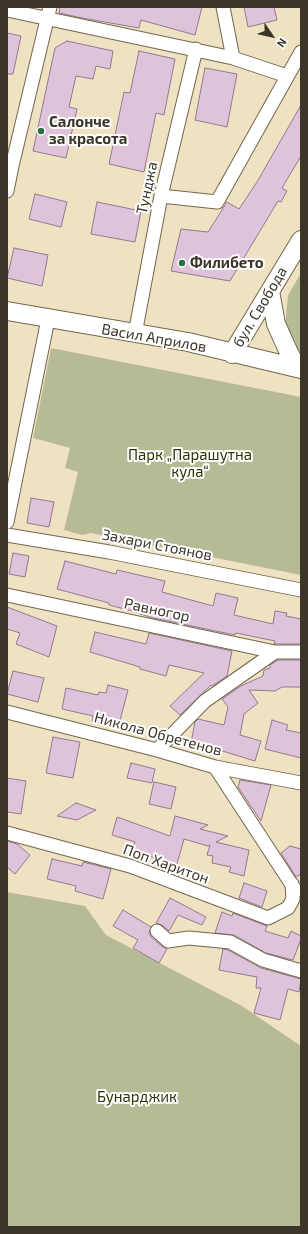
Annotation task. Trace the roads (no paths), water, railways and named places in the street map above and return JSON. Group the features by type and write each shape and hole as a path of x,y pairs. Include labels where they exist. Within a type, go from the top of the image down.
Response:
{"main road":[{"name":"бул. Свобода","path":"232,354 301,240"},
{"path":"270,291 276,324 290,355 300,368"},
{"name":"Васил Априлов","path":"7,311 188,342 232,354 300,368"}],"street":[{"path":"223,7 233,58"},
{"path":"7,10 49,13 233,58 287,76"},
{"path":"7,191 49,13"},
{"name":"Тунджа","path":"135,334 161,196 196,50"},
{"path":"161,196 217,202 301,52"},
{"path":"7,522 48,319"},
{"name":"Захари Стоянов","path":"7,535 109,552 301,590"},
{"name":"Равногор","path":"7,595 275,652 301,652"},
{"path":"157,750 205,700 275,652"},
{"name":"Никола Обретенов","path":"7,712 157,750 215,767 301,783"},
{"path":"215,767 301,897"},
{"name":"Поп Харитон","path":"7,833 130,866 268,918 288,908 293,899 292,884"},
{"path":"157,931 168,941 189,938 230,942 263,960 301,971"}],"place":[{"name":"Салонче за красота","path":"41,131"},
{"name":"Филибето","path":"182,263"}],"park label":[{"name":"Парк „Парашутна кула“","path":"190,464"},
{"name":"Бунарджик","path":"137,1097"}]}
